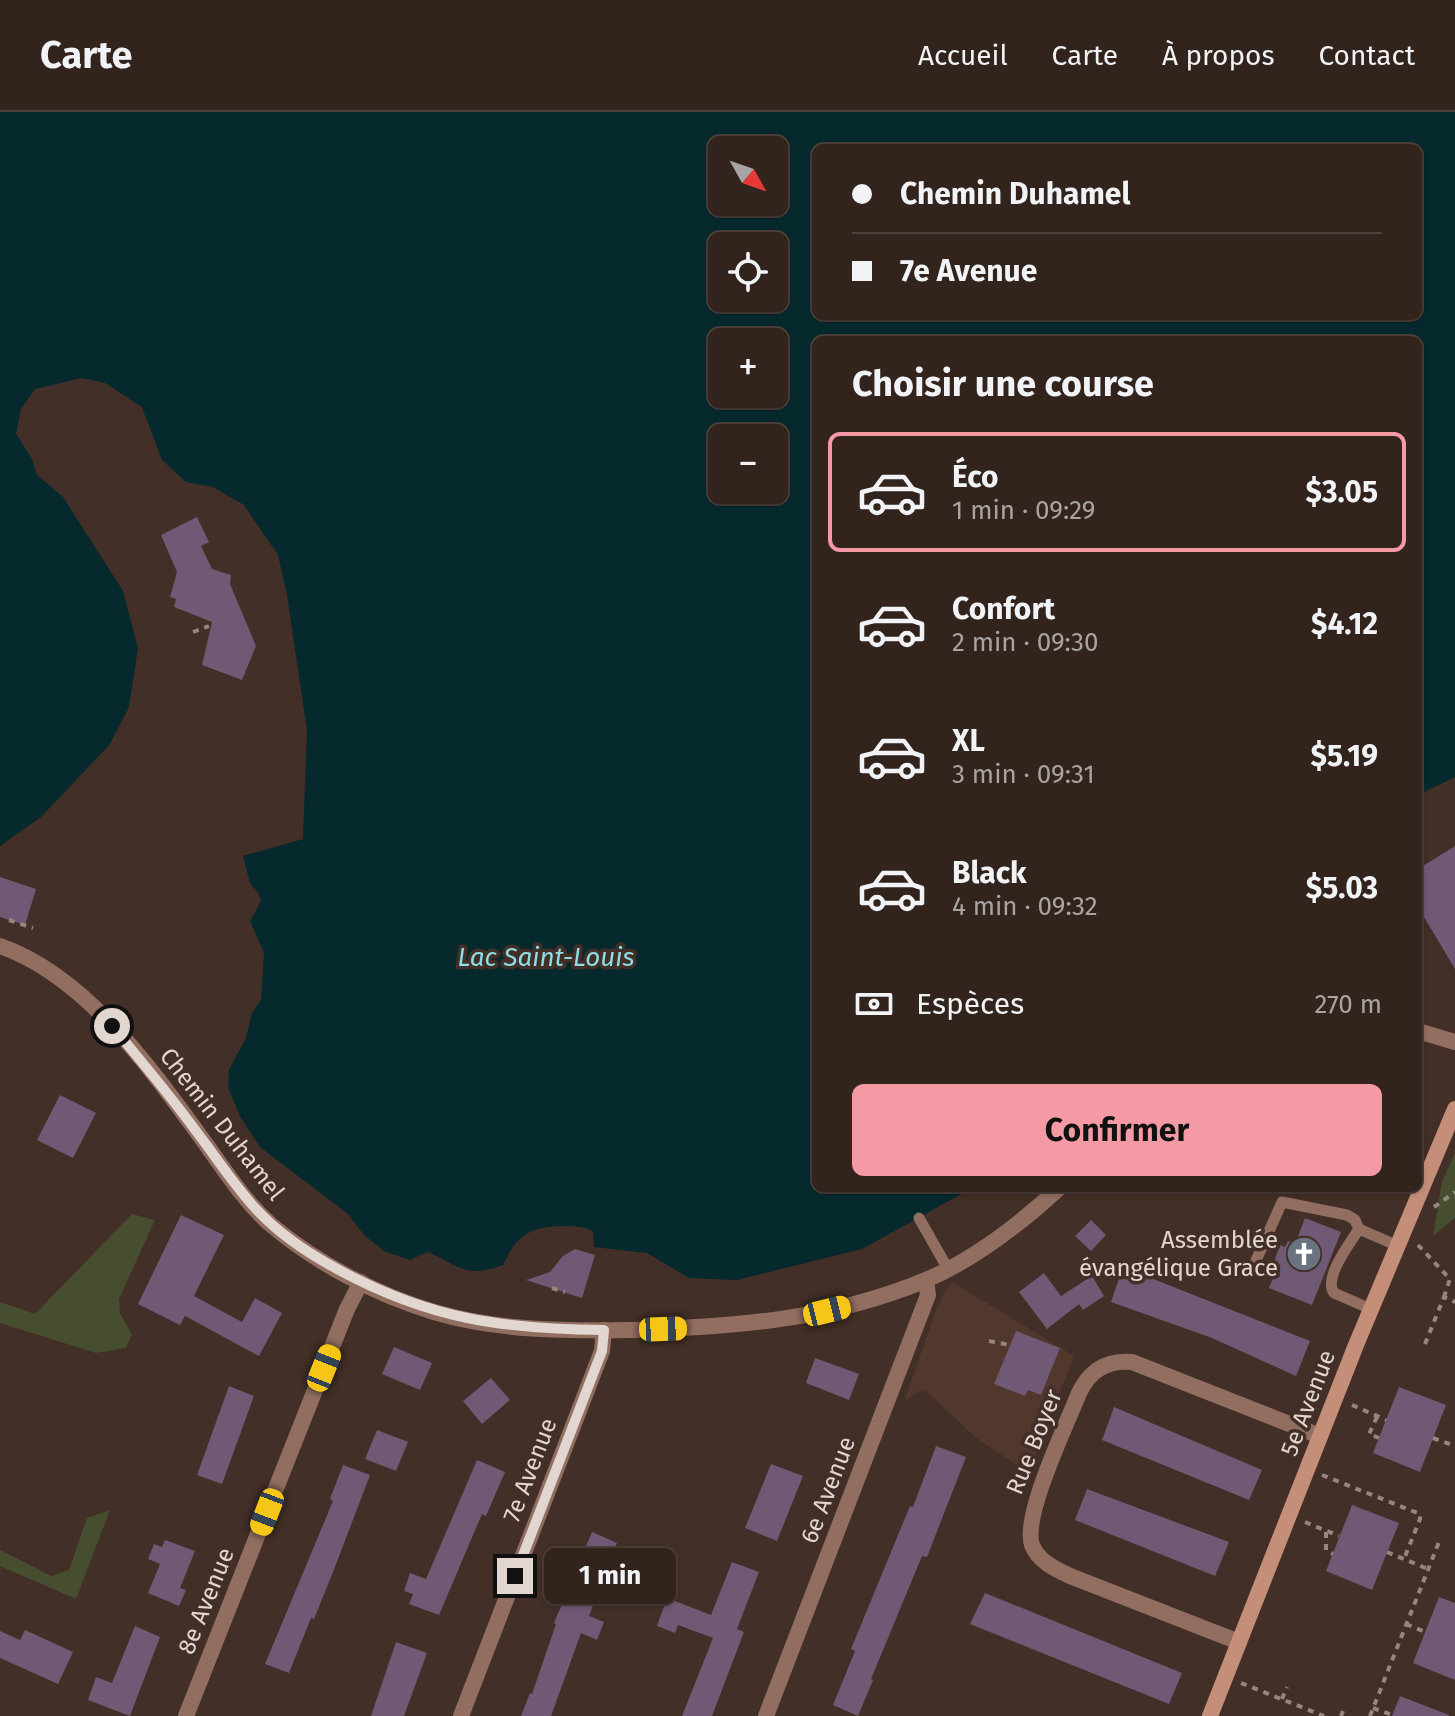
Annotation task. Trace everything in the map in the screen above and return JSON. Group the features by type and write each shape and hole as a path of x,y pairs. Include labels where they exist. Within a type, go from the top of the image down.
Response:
{"street":[{"name":"Chemin Duhamel","path":"0,946 32,958 77,989 143,1063 256,1210 301,1247 361,1282 418,1306 466,1319 526,1328 604,1330 716,1327 779,1321 850,1305 926,1280 1003,1235 1054,1192"},
{"path":"1422,1032 1455,1042"},
{"name":"5e Avenue","path":"1422,1188 1455,1109"},
{"name":"5e Avenue","path":"1210,1716 1335,1397 1420,1192"},
{"name":"6e Avenue","path":"766,1716 928,1295 926,1280"},
{"name":"8e Avenue","path":"186,1716 347,1309 361,1282"},
{"name":"7e Avenue","path":"461,1716 602,1351 604,1330"},
{"name":"Rue Boyer","path":"1239,1642 1070,1576 1038,1556 1032,1545 1031,1516 1068,1420 1088,1377 1107,1363 1119,1361 1148,1367 1320,1436"}],"lane":[{"path":"1254,1265 1282,1202 1352,1216 1359,1229 1400,1240"},
{"path":"919,1218 948,1269"},
{"path":"1359,1229 1343,1253 1330,1283 1334,1293 1371,1309"}],"path":[{"path":"193,632 209,626"},
{"path":"9,920 33,928"},
{"path":"1431,1209 1455,1192"},
{"path":"1400,1240 1423,1248 1452,1282 1425,1344"},
{"path":"552,1288 565,1292"},
{"path":"1444,1297 1455,1302"},
{"path":"989,1341 1010,1345"},
{"path":"1335,1397 1386,1420"},
{"path":"1377,1416 1369,1434 1379,1438"},
{"path":"1433,1438 1455,1446"},
{"path":"1307,1470 1420,1514 1404,1559"},
{"path":"1289,1516 1339,1536"},
{"path":"1326,1531 1326,1550 1333,1554"},
{"path":"1370,1716 1439,1542"},
{"path":"1387,1552 1428,1569"},
{"path":"1406,1624 1425,1632"},
{"path":"1226,1676 1324,1716"},
{"path":"1282,1699 1287,1687"},
{"path":"1373,1708 1392,1715"}],"shaded area":[{"path":"952,1282 1074,1356 1028,1473 974,1436 927,1392 919,1391 904,1402 935,1313"}],"green space":[{"path":"1455,1152 1455,1218 1433,1236 1442,1182"},
{"path":"132,1214 155,1220 119,1299 120,1313 132,1335 126,1348 96,1353 0,1323 0,1302 35,1314"},
{"path":"110,1510 76,1599 0,1566 0,1550 51,1576 69,1570 87,1518"}],"water":[{"name":"Lac Saint-Louis","path":"0,112 1455,112 1455,777 1422,793 1422,336 812,336 812,1192 965,1192 862,1249 737,1280 689,1278 647,1253 594,1247 593,1231 562,1226 541,1228 525,1235 513,1246 503,1265 471,1271 427,1252 410,1260 384,1251 364,1235 348,1214 260,1147 241,1118 228,1088 229,1070 246,1038 252,1013 261,1000 264,953 250,921 261,901 250,883 243,856 303,839 307,730 278,555 244,505 213,487 186,482 162,460 142,407 105,383 82,378 35,389 21,409 16,434 32,459 37,475 63,497 123,591 138,648 129,707 110,744 41,817 0,846"}],"building":[{"path":"197,517 209,542 201,546 212,569 231,575 230,584 256,646 242,680 202,665 212,622 174,607 176,599 170,597 177,572 161,535"},
{"path":"1455,846 1455,969 1422,914 1422,867"},
{"path":"0,877 36,889 25,925 0,917"},
{"path":"60,1095 96,1113 73,1158 37,1140"},
{"path":"181,1215 224,1235 194,1296 242,1322 255,1298 282,1313 259,1356 185,1316 180,1325 138,1304"},
{"name":"Assemblée évangélique Grace","path":"1305,1218 1341,1232 1312,1305 1269,1288 1279,1264 1274,1262 1280,1245 1285,1247 1288,1241 1295,1244"},
{"path":"1091,1220 1106,1235 1091,1251 1075,1236"},
{"path":"575,1249 595,1255 582,1298 526,1280 550,1272 563,1256"},
{"path":"1123,1267 1310,1341 1296,1376 1212,1338 1111,1302"},
{"path":"1044,1273 1061,1296 1092,1276 1104,1296 1083,1310 1079,1304 1047,1329 1019,1292"},
{"path":"1016,1331 1060,1348 1041,1395 1028,1390 1025,1396 994,1384"},
{"path":"394,1347 432,1363 420,1390 382,1374"},
{"path":"815,1358 859,1374 849,1400 806,1383"},
{"path":"491,1378 510,1400 482,1424 463,1401"},
{"path":"229,1386 254,1396 222,1484 197,1475"},
{"path":"1399,1387 1446,1405 1420,1472 1373,1453"},
{"path":"1114,1407 1262,1470 1249,1500 1102,1440"},
{"path":"377,1430 408,1442 396,1471 365,1459"},
{"path":"936,1446 966,1457 927,1557 922,1556 858,1716 833,1705 855,1651 851,1649"},
{"path":"477,1460 505,1472 486,1516 482,1514 439,1615 409,1604 413,1594 404,1591 410,1573 426,1579"},
{"path":"771,1464 803,1476 777,1541 745,1528"},
{"path":"343,1465 370,1475 314,1619 311,1618 289,1673 265,1664 333,1501 330,1499"},
{"path":"1087,1489 1229,1542 1215,1576 1075,1520"},
{"path":"1352,1505 1399,1523 1372,1590 1326,1571"},
{"path":"592,1532 617,1543 609,1561 619,1565 611,1586 602,1582 589,1616 604,1622 597,1640 581,1633 551,1716 521,1716 532,1694 554,1623"},
{"path":"165,1540 195,1551 180,1588 186,1590 179,1606 148,1593 160,1564 148,1559 154,1544 162,1547"},
{"path":"732,1562 759,1572 737,1629 744,1632 712,1716 682,1716 713,1638 678,1625 675,1633 657,1626 667,1598 711,1615"},
{"path":"985,1593 1182,1673 1169,1704 970,1624"},
{"path":"1439,1597 1455,1603 1455,1680 1413,1663"},
{"path":"135,1626 160,1637 130,1716 88,1700 96,1677 112,1683"},
{"path":"25,1630 73,1652 58,1684 0,1658 0,1631 20,1640"},
{"path":"396,1642 427,1653 404,1716 371,1716"},
{"path":"1400,1696 1449,1715 1449,1716 1392,1716"}],"place":[{"name":"Assemblée évangélique Grace","path":"1304,1254"}],"route":[{"path":"112,1026 170,1096 256,1210 301,1247 329,1265 381,1291 437,1313 526,1328 604,1330 602,1351 515,1576"}]}
